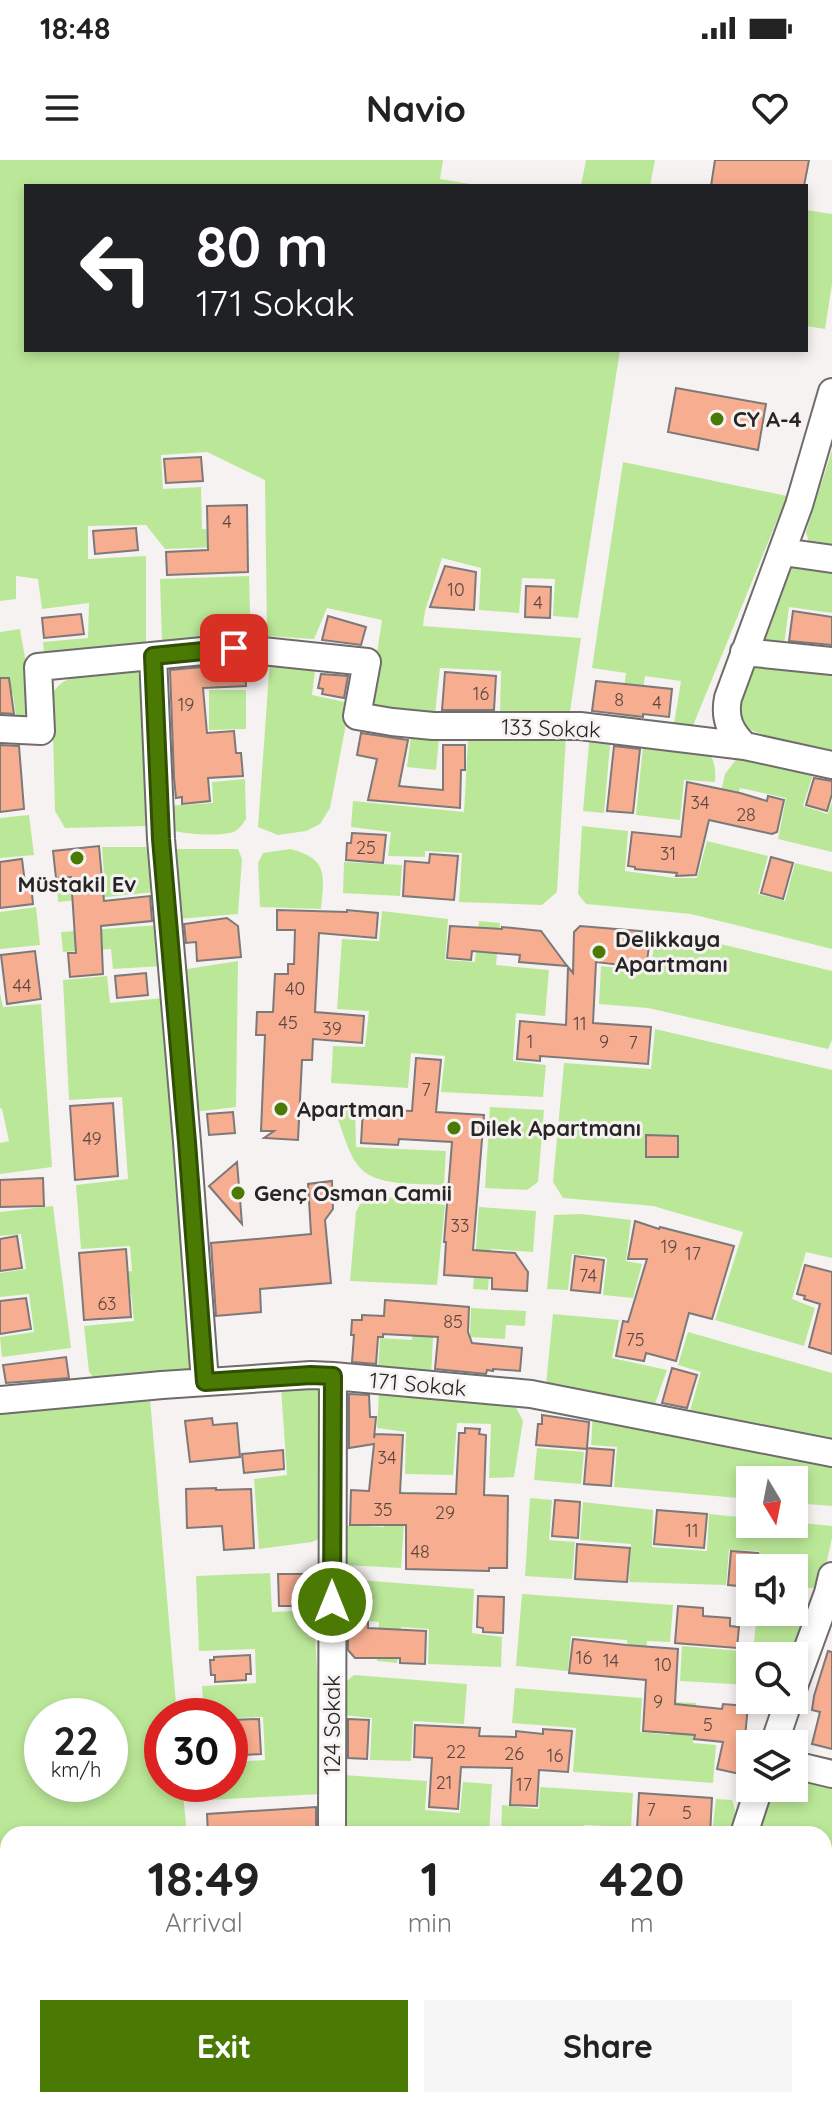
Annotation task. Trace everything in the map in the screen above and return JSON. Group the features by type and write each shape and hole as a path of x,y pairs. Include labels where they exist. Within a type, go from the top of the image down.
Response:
{"street":[{"path":"745,746 733,733 726,714 728,698 783,552 832,392"},
{"path":"783,552 832,559"},
{"name":"133 Sokak","path":"153,656 234,648 367,662 357,716 433,726 580,726 745,746 832,765"},
{"path":"744,652 832,661"},
{"path":"0,729 41,731 38,667 153,656 161,839 205,1382"},
{"name":"171 Sokak","path":"0,1400 205,1382 333,1376 531,1394 832,1453"},
{"name":"124 Sokak","path":"332,1826 333,1376"},
{"path":"808,1645 832,1576"},
{"path":"808,1768 832,1774"},
{"path":"747,1826 754,1802"}],"green space":[{"path":"0,160 443,160 440,179 471,184 24,184 24,352 620,352 578,618 553,616 555,579 522,578 519,613 479,610 481,568 442,558 425,611 423,626 581,638 569,718 500,713 501,671 440,668 435,714 369,705 382,620 327,608 314,639 267,636 265,480 207,452 161,455 163,489 201,487 202,529 248,532 248,546 165,549 146,525 88,526 88,559 146,556 146,648 44,655 43,642 88,638 89,603 42,609 38,579 16,576 16,599 0,601"},
{"path":"586,160 655,160 650,184 581,184"},
{"path":"808,210 832,214 832,284 825,329 808,326"},
{"path":"832,450 832,551 810,547 806,532"},
{"path":"623,462 787,496 692,728 674,724 681,681 645,676 639,719 620,717 626,673 592,668"},
{"path":"793,565 832,571 832,613 789,607 784,645 760,642"},
{"path":"249,576 251,641 162,643 160,579"},
{"path":"20,629 31,701 27,716 17,722 13,694 0,696 0,632"},
{"path":"270,660 316,663 312,695 350,703 330,808 320,824 306,831 278,835 258,827"},
{"path":"751,661 832,673 832,750 745,728 733,709"},
{"path":"136,670 144,684 148,826 65,828 55,811 52,697 65,681 75,677"},
{"path":"209,690 246,690 246,729 209,730"},
{"path":"590,733 611,735 604,813 583,811"},
{"path":"566,735 557,892 542,905 459,902 462,853 425,851 425,857 388,856 391,832 351,827 353,801 464,812 468,740"},
{"path":"411,736 439,738 436,770 407,767"},
{"path":"644,737 705,747 712,759 715,782 684,780 680,820 636,815"},
{"path":"738,757 814,771 803,806 828,814 832,802 832,852 778,839 786,798 740,788 730,825 714,822 725,774"},
{"path":"245,779 246,819 237,830 215,835 171,830 165,806 213,803 212,782"},
{"path":"29,815 34,855 0,858 0,818"},
{"path":"582,826 628,831 625,871 697,878 707,841 768,856 758,894 785,901 795,863 832,872 832,949 691,914 586,904 578,894"},
{"path":"102,847 149,847 155,892 58,902 57,882 104,877"},
{"path":"176,849 238,849 242,859 238,914 178,919 169,861"},
{"path":"290,849 318,863 323,878 321,909 260,907 258,863 263,853"},
{"path":"344,862 402,865 400,896 343,893"},
{"path":"36,907 40,945 0,949 0,912"},
{"path":"382,911 448,919 445,960 475,962 479,921 500,923 496,965 549,970 545,1016 516,1013 513,1061 546,1065 543,1097 441,1092 445,1056 411,1053 408,1088 331,1083 333,1046 365,1047 369,1011 337,1009 342,939 379,941"},
{"path":"160,925 163,966 113,969 111,949 63,952 61,932"},
{"path":"656,933 708,941 832,971 832,1040 828,1049 648,1008 599,1004 601,966 650,972"},
{"path":"238,961 236,1107 194,1112 181,970"},
{"path":"107,976 110,1003 164,998 194,1375 96,1380 89,1372 84,1326 134,1321 131,1293 83,1297 81,1277 132,1271 130,1246 81,1249 76,1185 128,1179 122,1097 69,1100 63,980"},
{"path":"0,993 3,1007 41,1004 52,1167 0,1174 0,1143 9,1141 0,1108"},
{"path":"655,1029 832,1070 832,1258 806,1252 792,1299 815,1308 804,1346 715,1320 743,1232 653,1206 563,1198 553,1182 564,1063 651,1069"},
{"path":"333,1106 355,1107 356,1147 446,1151 444,1185 397,1183 364,1172 350,1152"},
{"path":"490,1107 544,1110 538,1182 527,1190 485,1188"},
{"path":"387,1197 445,1205 437,1285 350,1281 356,1212 360,1204"},
{"path":"53,1206 71,1348 2,1357 0,1337 34,1332 29,1294 0,1297 0,1273 26,1269 21,1234 0,1236 0,1212"},
{"path":"479,1207 536,1211 533,1252 491,1249 488,1290 473,1289"},
{"path":"581,1214 631,1220 626,1261 642,1264 633,1298 603,1295 605,1257 572,1254 568,1290 547,1289 554,1215"},
{"path":"414,1302 435,1303 431,1375 378,1372 380,1338 412,1340"},
{"path":"471,1308 526,1311 525,1326 506,1325 505,1339 470,1337"},
{"path":"553,1314 619,1320 612,1358 667,1370 655,1404 546,1385"},
{"path":"688,1332 832,1373 832,1445 690,1411 701,1372 678,1365"},
{"path":"281,1387 325,1388 323,1537 312,1542 259,1549 254,1479 287,1475"},
{"path":"379,1391 512,1400 523,1421 514,1477 489,1478 491,1424 457,1423 453,1475 405,1474 406,1432 377,1428"},
{"path":"150,1398 175,1698 144,1698 144,1802 184,1802 186,1826 0,1826 0,1411"},
{"path":"593,1412 832,1461 832,1506 808,1504 808,1466 736,1466 736,1498 614,1487 617,1447 591,1445"},
{"path":"537,1448 584,1452 581,1484 534,1480"},
{"path":"386,1490 406,1492 401,1568 343,1565 345,1525 384,1527"},
{"path":"530,1498 552,1500 549,1540 575,1542 572,1579 525,1576"},
{"path":"583,1502 653,1510 652,1547 707,1551 709,1514 736,1517 736,1538 808,1538 808,1523 832,1526 821,1588 808,1588 808,1554 759,1554 759,1551 729,1550 726,1585 629,1582 631,1544 580,1540"},
{"path":"270,1573 272,1612 314,1610 323,1794 248,1798 248,1761 265,1760 263,1717 248,1717 248,1698 203,1698 202,1686 256,1683 255,1649 199,1651 196,1576"},
{"path":"359,1580 474,1589 472,1633 502,1637 501,1667 428,1664 429,1629 401,1627 397,1663 377,1661 379,1622 347,1619 347,1590"},
{"path":"522,1594 673,1605 670,1642 647,1641 644,1678 625,1677 627,1640 571,1636 568,1671 516,1666"},
{"path":"756,1626 806,1626 800,1642 754,1642"},
{"path":"682,1646 736,1651 736,1684 680,1681"},
{"path":"354,1675 467,1684 464,1724 413,1721 411,1761 370,1760 372,1718 342,1715 342,1685"},
{"path":"515,1688 642,1698 640,1732 670,1735 673,1702 696,1703 693,1743 716,1745 713,1783 573,1772 576,1728 512,1723"},
{"path":"344,1775 427,1781 425,1810 460,1813 463,1782 492,1784 489,1826 341,1826"},
{"path":"808,1782 832,1788 832,1826 758,1826 769,1802 808,1802"},
{"path":"540,1787 633,1793 631,1826 501,1826 502,1805 539,1809"},
{"path":"716,1799 732,1800 736,1817 734,1826 713,1826"}],"building":[{"path":"715,160 809,160 804,184 711,184"},
{"name":"CY A-4","path":"676,388 766,404 758,450 668,432"},
{"path":"201,457 203,481 166,483 164,459"},
{"path":"247,505 248,572 167,575 166,552 208,550 207,506"},
{"path":"136,528 138,550 95,554 93,531"},
{"path":"445,566 476,572 474,610 430,607"},
{"path":"526,586 551,587 550,618 525,617"},
{"path":"793,611 832,617 832,645 789,641"},
{"path":"81,614 84,634 44,638 42,618"},
{"path":"328,616 366,627 361,645 322,640"},
{"path":"245,665 246,686 203,688 207,733 234,731 236,753 241,753 243,776 208,778 210,801 182,804 182,797 176,798 174,778 170,670"},
{"path":"445,672 496,676 494,710 442,710"},
{"path":"321,674 348,676 344,698 322,694 323,689 318,688"},
{"path":"0,678 9,678 14,714 0,713"},
{"path":"596,681 672,689 669,717 592,711"},
{"path":"361,733 408,740 399,786 443,790 443,745 465,745 460,808 368,800 377,759 357,755"},
{"path":"0,745 19,746 24,809 0,812"},
{"path":"614,746 640,749 633,813 607,811"},
{"path":"814,778 832,781 827,811 806,805"},
{"path":"687,782 767,801 768,796 784,800 777,832 772,834 709,820 696,875 676,876 677,873 628,866 632,832 681,837"},
{"path":"352,833 386,835 383,863 346,860 347,843 351,843"},
{"path":"99,846 104,901 150,896 152,921 101,926 103,974 70,977 68,953 76,953 71,877 56,878 53,851"},
{"path":"430,854 458,856 454,900 403,896 405,861 429,863"},
{"path":"771,857 793,863 783,899 761,893"},
{"path":"22,859 25,883 31,883 33,904 0,908 0,862"},
{"path":"277,910 378,913 376,938 319,933 315,1012 364,1016 362,1043 313,1039 312,1060 302,1060 298,1140 264,1138 274,1131 261,1131 265,1035 256,1035 257,1012 273,1012 275,974 288,974 288,964 294,964 295,930 277,930"},
{"path":"227,918 238,926 241,957 197,961 196,942 186,943 184,924"},
{"path":"450,926 541,931 567,966 519,962 520,955 472,951 471,960 447,958"},
{"path":"580,926 651,932 646,968 596,962 593,1023 651,1027 648,1064 540,1056 540,1061 517,1059 520,1021 566,1025 568,967 573,973 574,932"},
{"path":"35,951 41,999 7,1004 1,955"},
{"path":"146,973 148,995 117,998 115,976"},
{"path":"416,1058 441,1060 436,1112 484,1115 473,1250 515,1253 528,1272 527,1291 492,1289 492,1278 444,1275 452,1142 399,1139 398,1145 361,1143 363,1109 412,1111"},
{"path":"113,1103 118,1176 75,1180 70,1106"},
{"path":"233,1112 235,1133 209,1135 207,1114"},
{"path":"646,1135 678,1136 678,1157 646,1157"},
{"path":"237,1162 242,1224 209,1186"},
{"path":"43,1178 44,1206 0,1207 0,1180"},
{"path":"332,1181 333,1209 325,1220 331,1283 260,1289 261,1312 216,1316 211,1243 311,1234 308,1184"},
{"path":"635,1221 734,1246 712,1319 689,1313 676,1361 646,1353 644,1361 616,1356 623,1321 628,1322 647,1259 628,1259"},
{"path":"17,1236 22,1268 0,1271 0,1239"},
{"path":"126,1249 131,1317 84,1320 79,1253"},
{"path":"575,1256 604,1260 600,1293 571,1290"},
{"path":"805,1265 832,1272 832,1354 809,1347 820,1304 797,1294"},
{"path":"26,1298 31,1329 0,1334 0,1301"},
{"path":"385,1300 469,1307 468,1332 472,1343 522,1348 520,1371 493,1369 487,1370 486,1374 435,1369 438,1337 383,1334 383,1337 378,1337 376,1364 352,1362 352,1320 362,1320 362,1315 384,1316"},
{"path":"66,1357 69,1378 6,1383 3,1365"},
{"path":"672,1368 697,1375 687,1408 662,1403"},
{"path":"349,1394 369,1395 370,1417 376,1417 374,1438 375,1434 403,1435 400,1493 456,1494 459,1433 465,1433 465,1428 480,1429 479,1434 486,1435 484,1495 508,1496 507,1568 489,1568 489,1571 406,1569 406,1525 350,1525 351,1490 369,1491 374,1444 349,1448"},
{"path":"542,1415 589,1422 587,1448 614,1450 611,1486 584,1484 587,1449 536,1445"},
{"path":"212,1418 213,1425 237,1423 240,1457 190,1462 185,1421"},
{"path":"283,1450 284,1469 244,1473 242,1454"},
{"path":"186,1489 251,1489 254,1548 224,1550 222,1526 187,1528"},
{"path":"555,1500 580,1502 578,1538 552,1536"},
{"path":"657,1510 707,1514 704,1548 654,1544"},
{"path":"577,1544 630,1548 627,1582 575,1579"},
{"path":"731,1551 758,1553 736,1554 736,1586 728,1585"},
{"path":"278,1574 312,1574 312,1606 279,1606"},
{"path":"478,1596 504,1597 503,1633 483,1632 483,1628 477,1627"},
{"path":"678,1606 703,1608 703,1616 730,1618 730,1626 739,1627 736,1648 675,1643"},
{"path":"348,1622 368,1622 368,1628 426,1631 425,1664 400,1663 400,1658 355,1658 348,1650"},
{"path":"573,1639 678,1649 675,1704 722,1709 723,1704 736,1705 736,1714 747,1714 746,1730 736,1730 736,1773 717,1769 723,1742 694,1739 695,1735 643,1731 646,1680 569,1673"},
{"path":"828,1651 832,1652 832,1749 812,1744 820,1712 812,1710 814,1696"},
{"path":"250,1655 251,1674 246,1674 246,1680 215,1682 210,1660 214,1657"},
{"path":"248,1719 259,1719 261,1754 248,1755"},
{"path":"348,1719 369,1720 367,1759 348,1758"},
{"path":"415,1725 480,1728 479,1736 516,1737 516,1731 543,1734 543,1729 572,1731 568,1772 539,1770 537,1806 510,1805 512,1768 461,1767 458,1809 429,1807 432,1758 414,1757"},
{"path":"639,1793 712,1798 710,1826 637,1826"},
{"path":"316,1807 316,1826 208,1826 207,1814"}],"place":[{"name":"CY A-4","path":"717,419"},
{"name":"Müstakil Ev","path":"77,858"},
{"name":"Delikkaya Apartmanı","path":"599,952"},
{"name":"Apartman","path":"281,1109"},
{"name":"Dilek Apartmanı","path":"454,1128"},
{"name":"Genç Osman Camii","path":"238,1193"}],"route":[{"path":"234,648 153,656 161,839 205,1382 333,1376 332,1602"}]}
